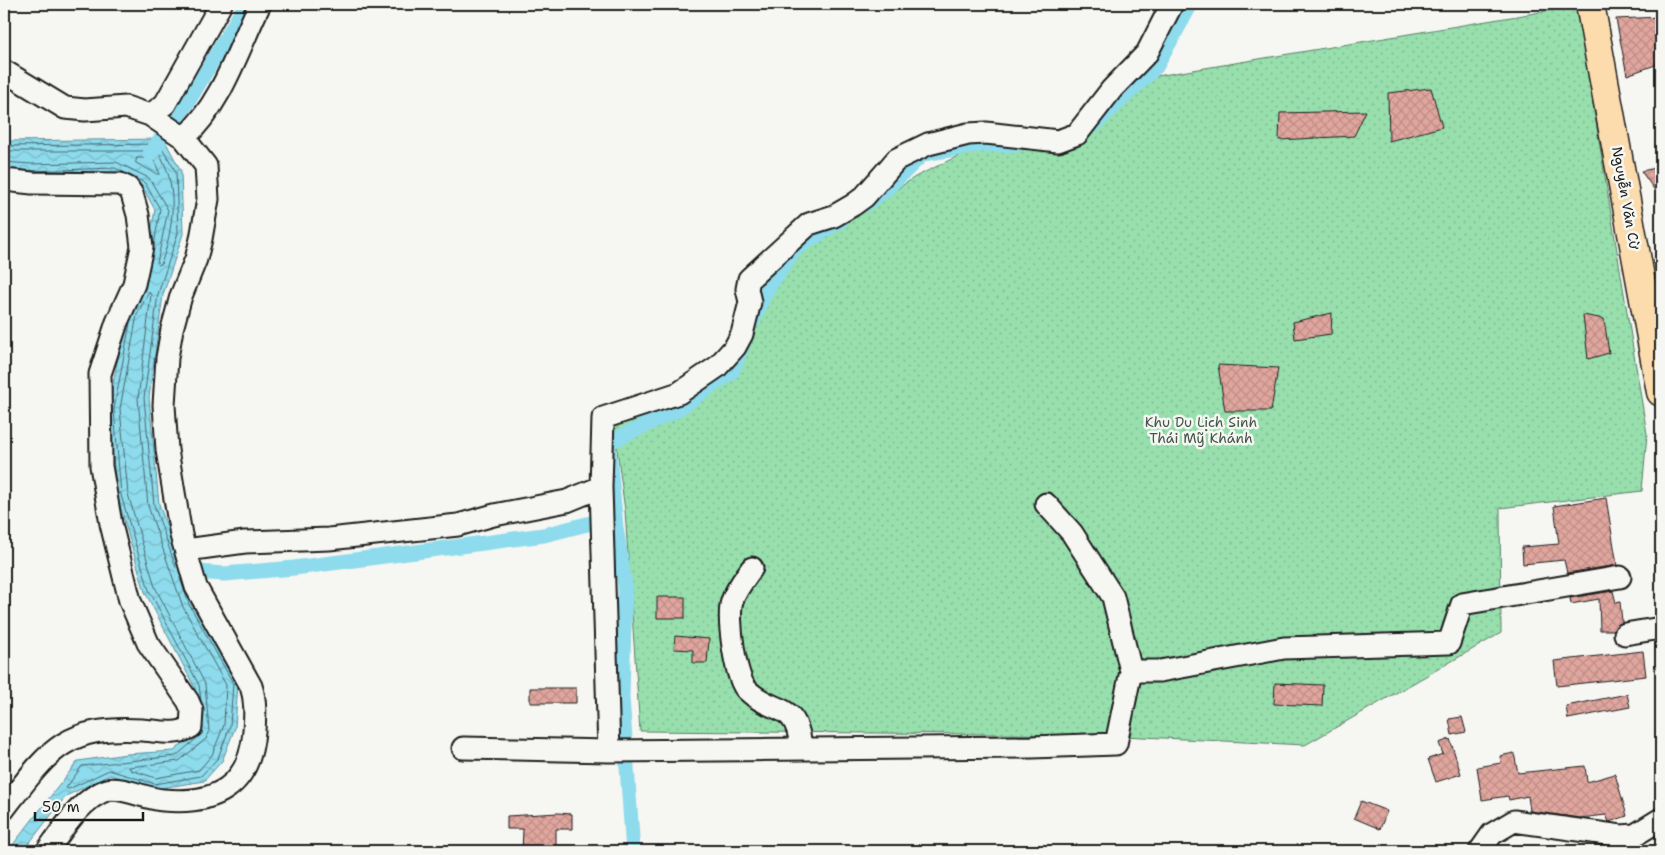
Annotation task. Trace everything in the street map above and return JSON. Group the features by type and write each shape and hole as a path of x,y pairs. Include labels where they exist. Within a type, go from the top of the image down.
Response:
{"main road":[{"name":"Nguyễn Văn Cừ","path":"1590,4 1661,392"}],"street":[{"path":"150,116 165,104 221,4"},
{"path":"184,138 192,131 219,93 260,4"},
{"path":"611,750 601,494 603,418 680,393 717,367 735,347 742,334 750,302 747,289 749,279 809,224 834,216 853,206 864,197 897,159 928,144 968,134 1058,141 1077,134 1112,89 1147,53 1172,4"},
{"path":"4,72 64,108 85,110 126,107 150,116 184,138 206,166 208,200 196,259 181,296 172,329 164,405 167,450 181,535 196,587 211,617 244,671 254,693 252,746 244,771 233,785 198,798 163,800 134,795 120,789 106,790 94,797 79,810 47,851"},
{"path":"4,180 32,183 120,184 128,188 132,194 140,230 140,261 134,284 125,301 100,374 101,466 112,524 132,606 148,643 186,696 192,710 192,719 191,727 178,732 104,729 76,736 58,746 48,755 4,808"},
{"path":"187,554 245,542 330,538 458,525 494,515 601,494"},
{"path":"463,748 638,750 1022,747 1116,744 1131,671 1113,597 1072,533 1046,504"},
{"path":"752,568 736,594 731,608 738,672 741,682 752,694 778,708 796,722 802,748"},
{"path":"1131,671 1160,671 1284,648 1449,643 1462,604 1620,577"},
{"path":"1625,634 1661,628"},
{"path":"1480,851 1492,834 1514,821 1621,836 1633,843 1661,819"}],"green space":[{"name":"Khu Du Lịch Sinh Thái Mỹ Khánh","path":"1577,6 1647,434 1642,491 1500,508 1501,633 1305,745 1102,735 640,731 625,511 614,426 735,375 781,267 915,177 966,152 1076,147 1145,78"}],"water":[{"path":"4,138 9,141 164,139 181,171 183,234 163,295 149,398 159,504 194,603 238,682 235,728 222,761 204,781 155,789 110,775 66,796 23,851 8,851 78,761 127,754 174,751 198,730 195,688 145,592 117,496 108,409 127,312 143,273 155,210 142,186 113,173 31,176 4,173"}],"building":[{"path":"1661,17 1661,63 1627,75 1616,19"},
{"path":"1431,88 1442,127 1389,141 1388,93"},
{"path":"1366,111 1354,136 1279,140 1280,113"},
{"path":"1661,167 1661,199 1641,171"},
{"path":"1332,313 1331,334 1295,339 1293,322"},
{"path":"1583,315 1604,319 1609,353 1588,359"},
{"path":"1218,365 1278,368 1271,411 1225,411"},
{"path":"1606,498 1617,565 1567,573 1564,560 1523,564 1522,547 1559,544 1554,506"},
{"path":"1613,591 1616,603 1620,602 1622,622 1613,630 1600,630 1599,599 1571,604 1570,598"},
{"path":"657,597 685,597 685,618 657,618"},
{"path":"675,636 709,639 707,663 693,663 693,650 674,649"},
{"path":"1643,651 1646,676 1557,686 1554,661"},
{"path":"1275,683 1323,685 1322,706 1274,704"},
{"path":"530,688 576,688 576,703 530,703"},
{"path":"1627,694 1630,707 1568,719 1566,706"},
{"path":"1462,717 1466,732 1452,735 1449,719"},
{"path":"1450,739 1461,774 1436,782 1428,759 1443,754 1439,743"},
{"path":"1514,753 1518,773 1585,766 1587,782 1615,774 1627,816 1609,822 1606,815 1580,818 1530,811 1528,796 1509,800 1508,796 1482,800 1477,767 1501,763 1500,756"},
{"path":"1361,801 1387,811 1380,829 1354,818"},
{"path":"572,814 572,829 556,829 556,851 522,851 523,829 507,829 507,816"}],"waterway":[{"path":"150,154 188,102 246,4"},
{"path":"1093,126 1156,67 1191,4"},
{"path":"864,205 885,191 923,154 980,145 1016,145"},
{"path":"753,321 765,293 794,250 843,219"},
{"path":"616,527 608,443 675,411 732,372 744,342"},
{"path":"183,571 224,574 294,568 544,535 595,522 616,527 625,585 622,697 633,851"}]}
